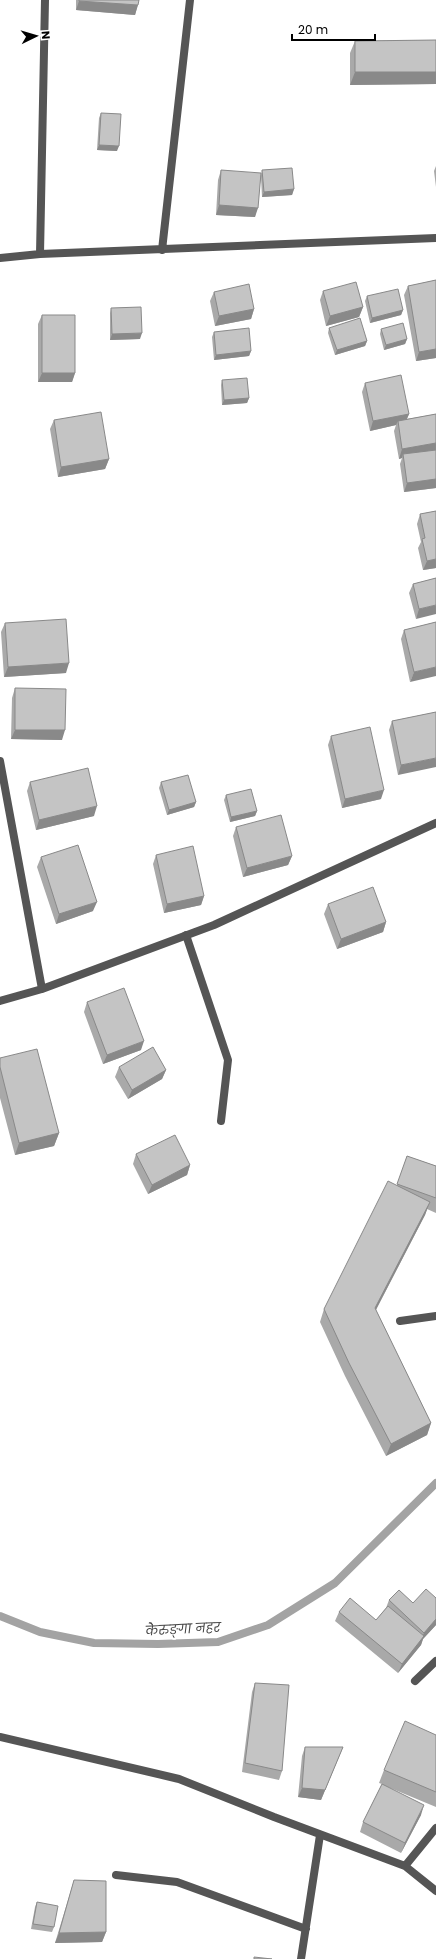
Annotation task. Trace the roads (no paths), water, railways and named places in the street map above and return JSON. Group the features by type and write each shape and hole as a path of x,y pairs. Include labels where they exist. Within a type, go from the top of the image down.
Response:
{"street":[{"path":"40,254 45,0"},
{"path":"162,250 190,0"},
{"path":"0,258 40,254 436,238"},
{"path":"0,761 42,989"},
{"path":"0,1001 42,989 214,925 436,823"},
{"path":"186,935 228,1060 221,1121"},
{"path":"400,1321 436,1316"},
{"path":"415,1681 436,1661"},
{"path":"0,1737 180,1780 320,1835 405,1866 436,1891"},
{"path":"405,1866 436,1828"},
{"path":"301,1959 320,1835"},
{"path":"116,1875 177,1882 306,1929"}],"waterway":[{"name":"केेरुङ्गा नहर","path":"0,1616 40,1632 94,1643 158,1644 218,1642 268,1625 335,1583 436,1483"}]}
